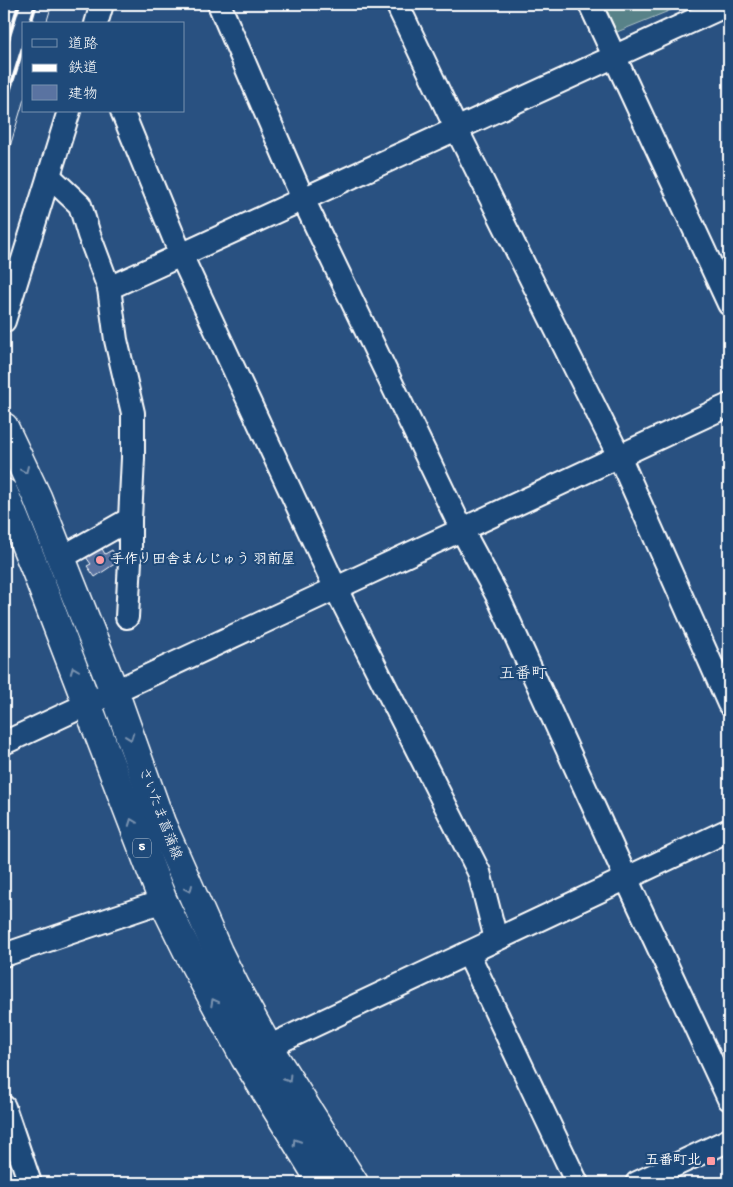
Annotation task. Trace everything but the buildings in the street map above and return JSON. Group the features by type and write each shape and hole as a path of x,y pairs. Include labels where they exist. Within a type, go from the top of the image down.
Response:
{"main road":[{"name":"さいたま菖蒲線","path":"4,427 33,489 61,558 114,691 161,823 190,890 239,994 268,1047 354,1183"},
{"name":"さいたま菖蒲線","path":"4,494 36,571 163,901 245,1058 322,1183"}],"street":[{"path":"97,22 102,4"},
{"path":"220,4 303,199 462,530 498,597 729,1099"},
{"path":"397,4 456,128 619,456 729,704"},
{"path":"590,4 729,304"},
{"path":"109,288 729,4"},
{"path":"4,322 69,112"},
{"path":"122,112 181,255 336,589 479,872 496,938"},
{"path":"49,176 80,205 109,288 116,340 132,413 133,458 127,617"},
{"path":"4,743 729,404"},
{"path":"61,558 130,519"},
{"path":"268,1047 496,938 627,880 729,830"},
{"path":"4,955 163,901"},
{"path":"468,953 577,1183"},
{"path":"4,1107 10,1150 30,1183"},
{"path":"637,1183 729,1140"}],"green space":[{"path":"604,4 686,4 617,32"}],"tram line":[{"path":"47,22 52,4"},
{"path":"4,167 22,106"}],"railway":[{"path":"4,9 5,4"},
{"path":"4,53 19,4"},
{"path":"31,22 36,4"},
{"path":"4,108 22,50"}],"place":[{"name":"手作り田舎まんじゅう 羽前屋","path":"100,560"},
{"name":"五番町北","path":"711,1161"}],"district":[{"name":"五番町","path":"523,675"}]}
